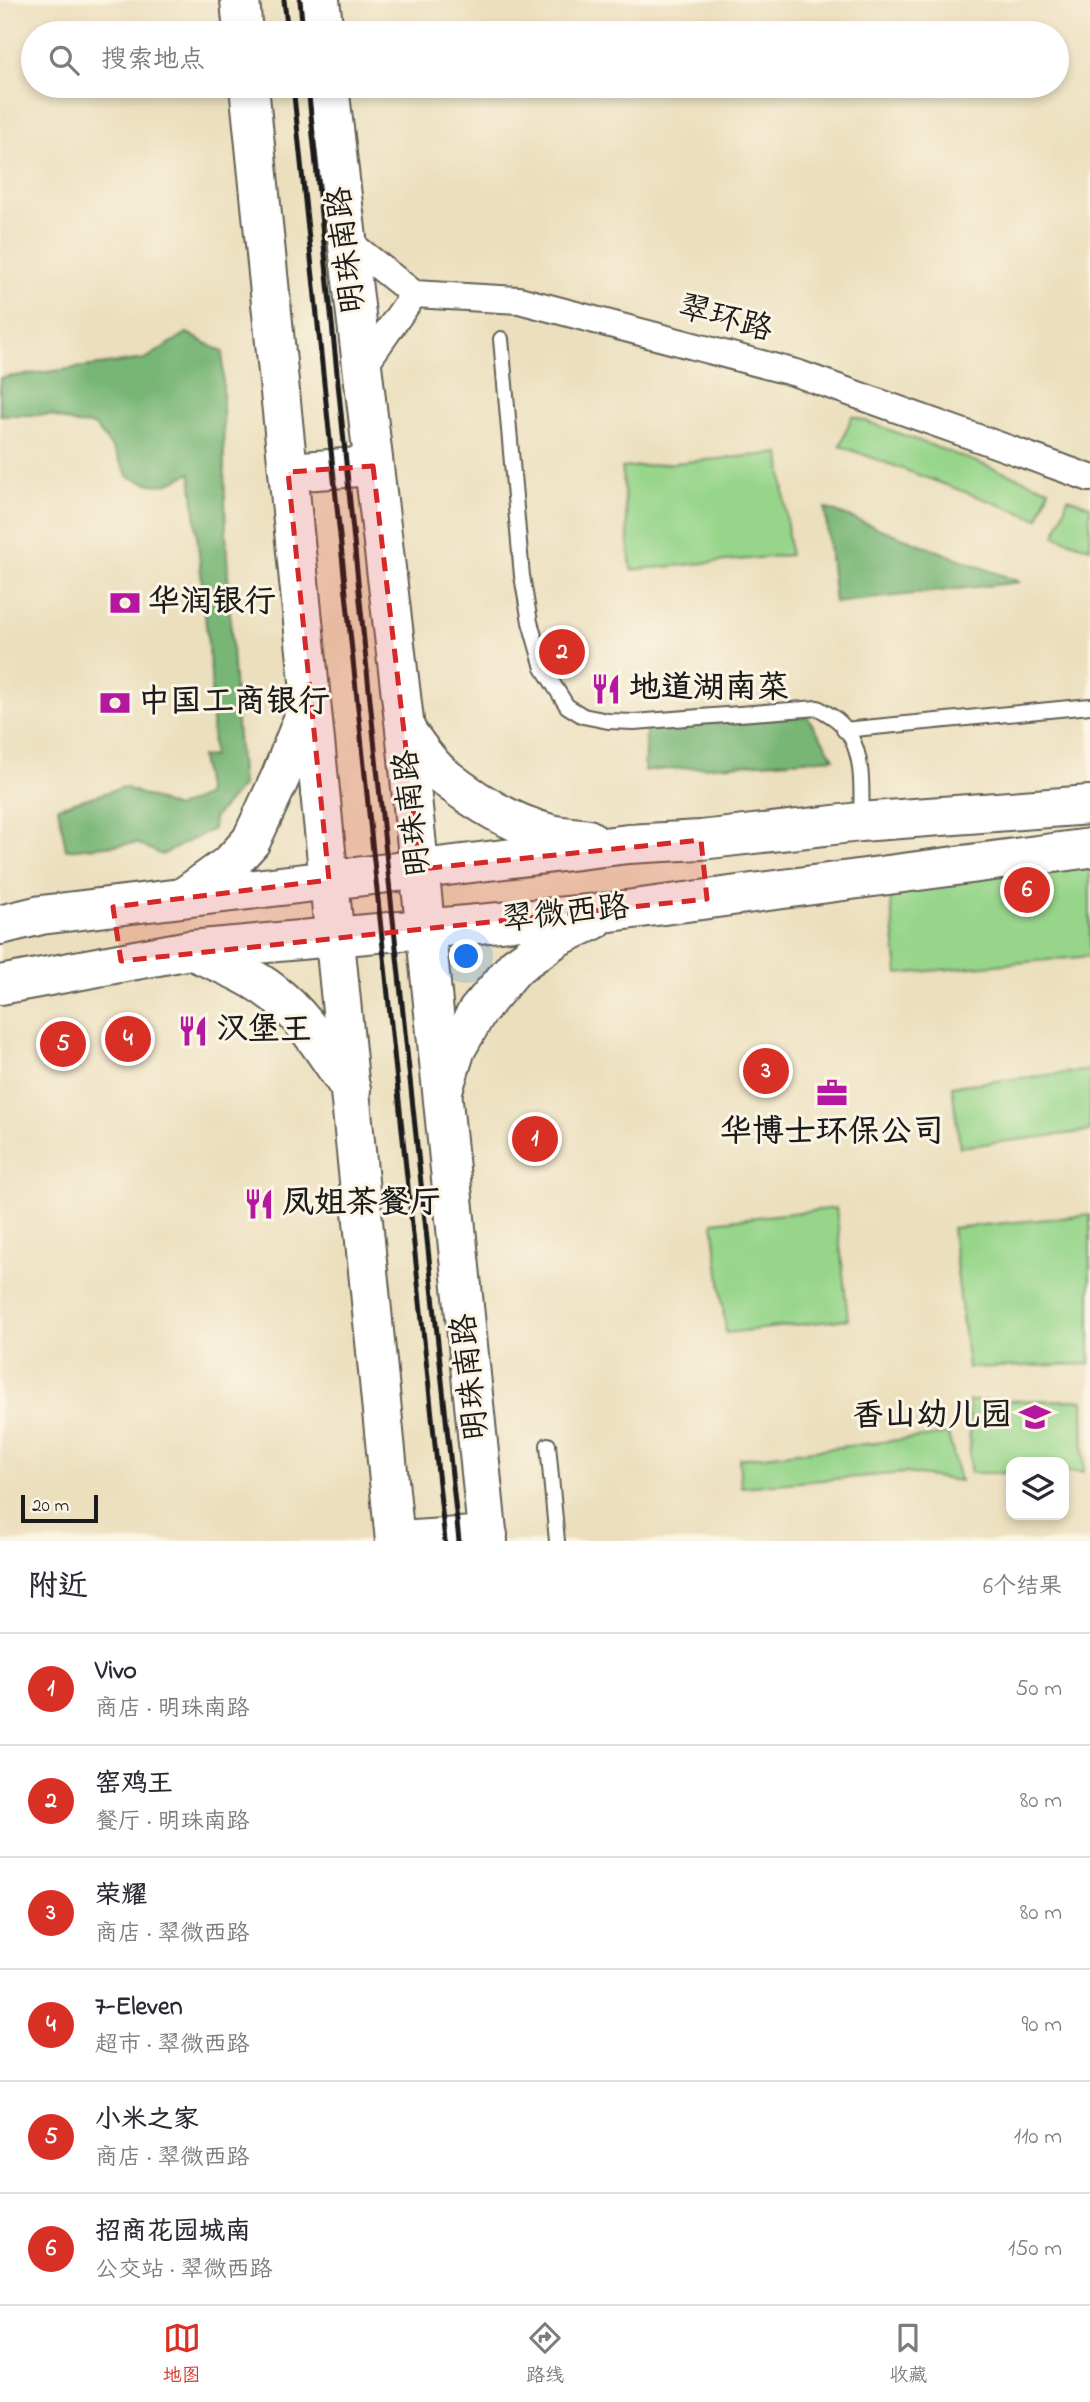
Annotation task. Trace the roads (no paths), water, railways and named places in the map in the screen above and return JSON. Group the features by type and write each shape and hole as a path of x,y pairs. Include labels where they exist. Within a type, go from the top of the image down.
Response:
{"main road":[{"path":"240,0 242,21"},
{"path":"320,0 323,21"},
{"path":"250,98 397,1541 488,1538"},
{"name":"明珠南路","path":"330,98 405,729 488,1538"},
{"path":"288,472 373,466"},
{"path":"183,897 231,863 251,841 281,776 310,701"},
{"path":"405,729 426,759 442,775 490,808 551,834 628,845"},
{"name":"翠微西路","path":"0,925 41,915 628,845 701,840 860,822 1090,805"},
{"path":"701,840 707,899"},
{"name":"翠微西路","path":"0,985 190,950 611,912 1090,848"},
{"path":"113,907 121,961"},
{"path":"443,1090 456,1049 470,1024 516,967 557,937 611,912"},
{"path":"190,950 243,973 273,992 298,1017 351,1088"}],"street":[{"path":"347,241 414,294 362,368"},
{"name":"翠环路","path":"414,294 519,300 796,373 1090,478"}],"lane":[{"path":"501,339 522,576 530,622 542,668 567,706 583,716 634,722 818,708 839,722 857,750 860,822"},
{"path":"845,730 1090,706"},
{"path":"548,1445 557,1541"}],"railway":[{"path":"284,0 287,21"},
{"path":"300,0 302,21"},
{"path":"294,98 445,1541"},
{"path":"309,98 459,1541"}],"place":[{"name":"华润银行","path":"125,603"},
{"name":"窑鸡王","path":"562,652"},
{"name":"地道湖南菜","path":"606,689"},
{"name":"中国工商银行","path":"115,703"},
{"name":"招商花园城南","path":"1027,890"},
{"name":"汉堡王","path":"193,1031"},
{"name":"7-Eleven","path":"128,1039"},
{"name":"小米之家","path":"63,1044"},
{"name":"荣耀","path":"766,1071"},
{"name":"华博士环保公司","path":"832,1093"},
{"name":"Vivo","path":"535,1139"},
{"name":"凤姐茶餐厅","path":"259,1204"},
{"name":"香山幼儿园","path":"1035,1417"}]}
